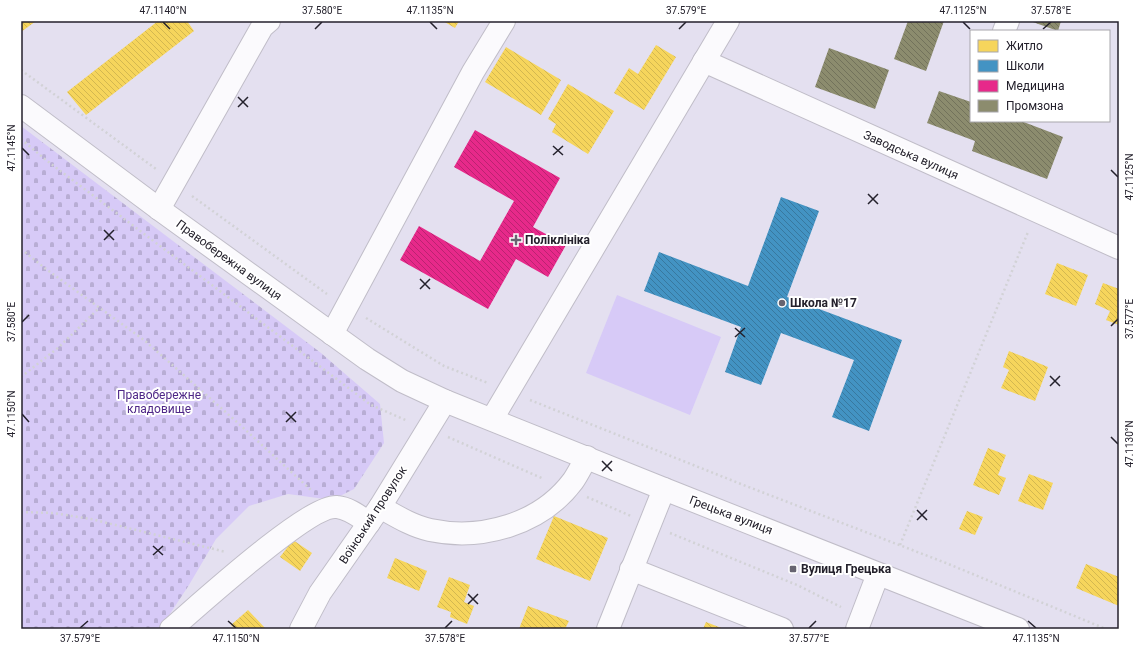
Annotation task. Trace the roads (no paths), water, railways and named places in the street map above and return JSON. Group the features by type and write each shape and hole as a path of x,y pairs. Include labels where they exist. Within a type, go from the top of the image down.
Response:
{"street":[{"path":"332,334 472,72 504,21"},
{"path":"492,419 728,21"},
{"path":"159,209 262,23"},
{"name":"Заводська вулиця","path":"704,61 1119,248"},
{"name":"Правобережна вулиця","path":"21,106 159,209 367,359 402,381 445,401"},
{"name":"Грецька вулиця","path":"445,401 587,457 664,490 1018,629"},
{"name":"Воїнський провулок","path":"301,629 320,593 375,515 445,401"},
{"path":"171,629 253,558 307,519 323,510 336,506 348,510 410,523 429,530 449,533 469,534 489,532 527,519 544,508 559,496 573,481 587,457"},
{"path":"608,629 664,490"},
{"path":"631,569 782,629"},
{"path":"859,623 878,574"}],"place":[{"name":"Поліклініка","path":"516,240"},
{"name":"Школа №17","path":"782,303"},
{"name":"Вулиця Грецька","path":"793,569"}],"park label":[{"name":"Правобережне кладовище","path":"159,402"}]}
